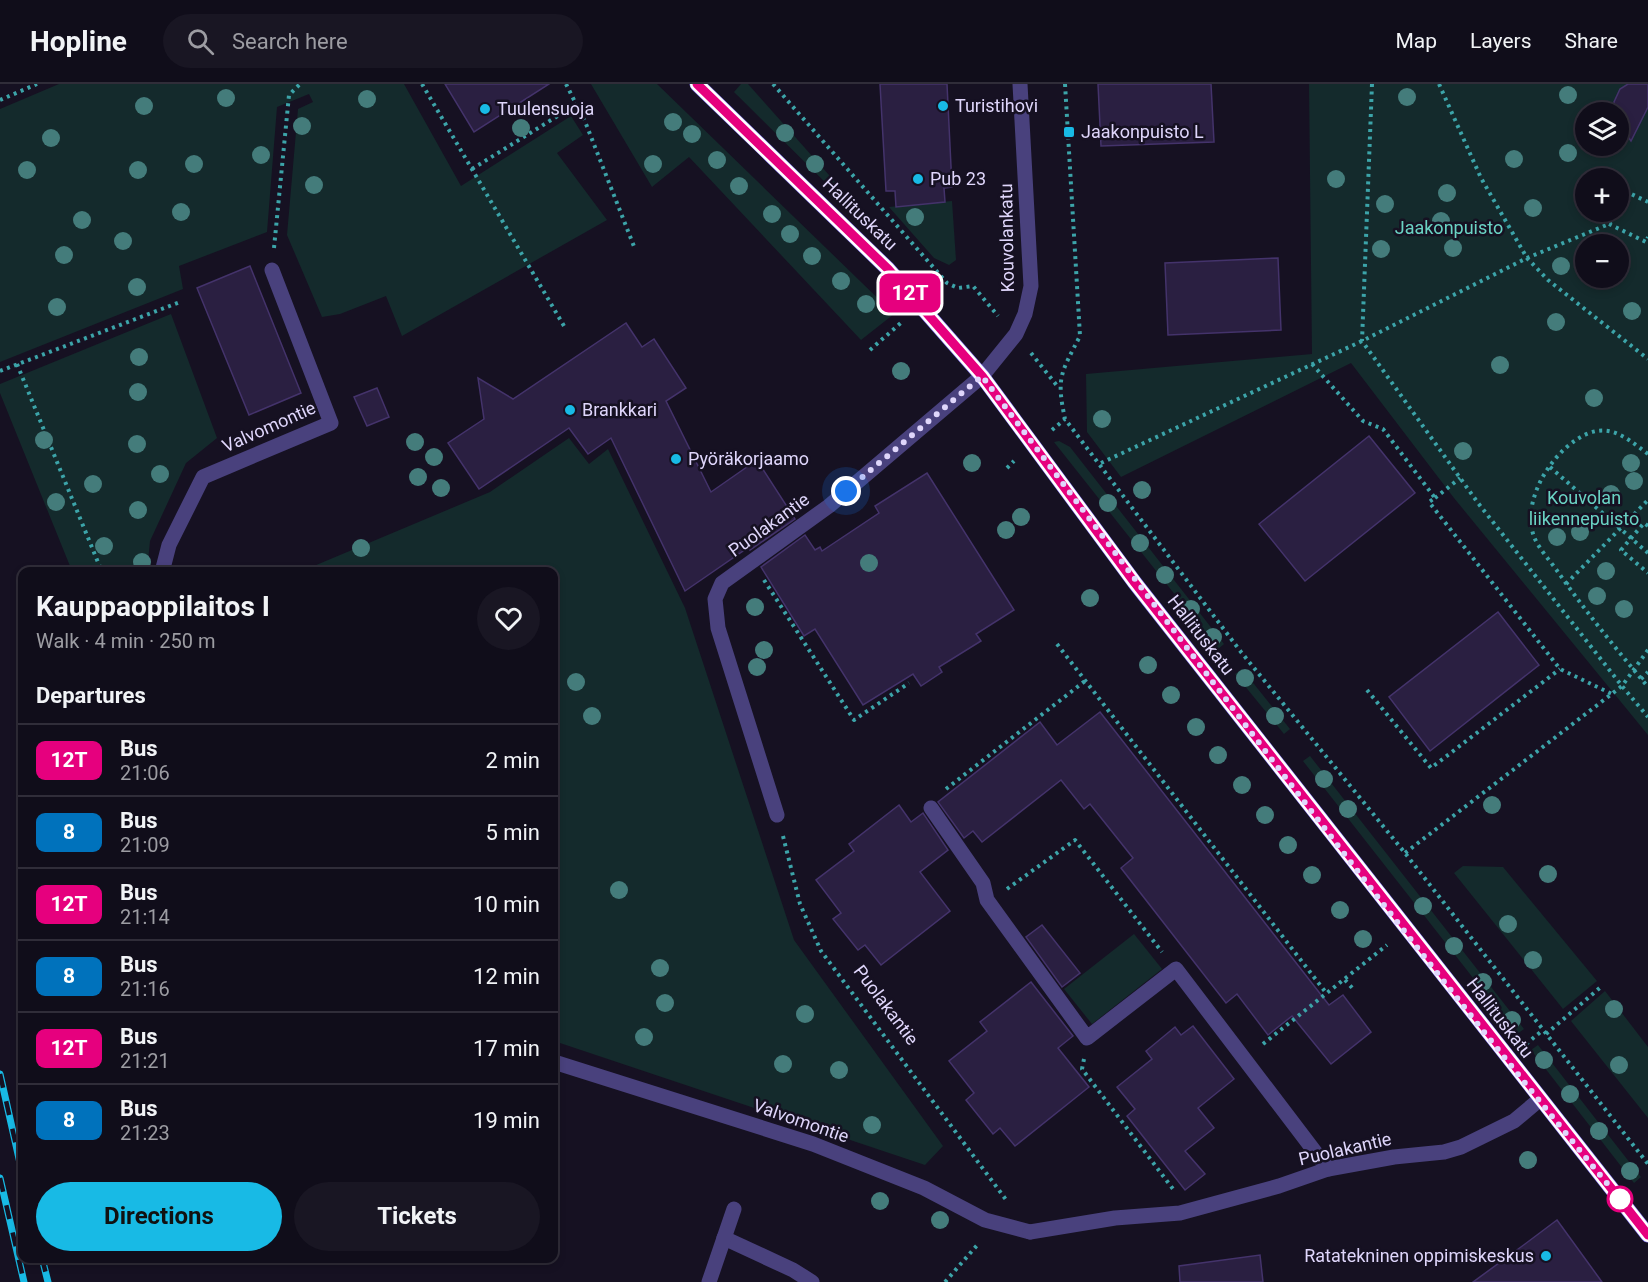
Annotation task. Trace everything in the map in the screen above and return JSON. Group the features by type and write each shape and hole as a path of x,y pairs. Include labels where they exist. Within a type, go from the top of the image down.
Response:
{"street":[{"name":"Hallituskatu","path":"697,84 888,269 982,376 1135,583 1539,1100 1648,1235"},
{"name":"Kouvolankatu","path":"982,376 1016,334 1025,314 1031,286 1020,84"},
{"name":"Valvomontie","path":"163,567 169,545 203,477 331,423 272,270"},
{"name":"Puolakantie","path":"777,815 718,628 715,599 722,583 829,506 982,376"},
{"path":"933,802 982,883 987,900 1087,1038 1176,969 1328,1169"},
{"name":"Valvomontie","path":"558,1063 813,1144 924,1188 985,1220 1030,1232"},
{"name":"Puolakantie","path":"1030,1232 1115,1218 1180,1213 1279,1186 1328,1169 1394,1157 1444,1152 1461,1147 1514,1121 1539,1100"},
{"path":"709,1282 734,1209"},
{"path":"724,1238 793,1269 812,1282"}],"path":[{"path":"0,100 37,84"},
{"path":"272,270 289,95 300,84"},
{"path":"422,84 564,326"},
{"path":"566,84 635,249"},
{"path":"773,84 947,283 958,288 973,286 992,310"},
{"path":"1065,84 1080,336 1064,366 1059,387 1065,419 1101,463 1241,652 1405,854 1648,1164"},
{"path":"1372,84 1362,341 1460,478 1648,717"},
{"path":"1439,84 1481,178 1527,258 1548,280 1648,359"},
{"path":"472,169 576,104"},
{"path":"1629,193 1647,200"},
{"path":"1101,463 1362,341 1527,258 1609,224 1646,242 1648,237"},
{"path":"942,288 947,283"},
{"path":"0,370 180,302"},
{"path":"870,350 905,320"},
{"path":"17,364 100,567"},
{"path":"1312,364 1363,421 1383,429 1435,498"},
{"path":"1046,373 1059,387"},
{"path":"1049,433 1065,419"},
{"path":"1648,454 1624,436 1605,430 1588,432 1571,443 1550,467 1531,503 1534,538 1566,584 1648,687"},
{"path":"1550,467 1648,553"},
{"path":"1460,478 1429,502 1560,669 1612,694"},
{"path":"1566,584 1619,527 1648,500"},
{"path":"1648,526 1644,523 1621,550 1648,573"},
{"path":"752,561 832,691 854,720 909,683"},
{"path":"1057,644 1327,994"},
{"path":"1405,854 1622,686 1648,650"},
{"path":"1366,690 1431,768 1560,669"},
{"path":"1641,679 1648,672"},
{"path":"933,802 1085,681"},
{"name":"Puolakantie","path":"777,815 800,904 821,951 1030,1232"},
{"path":"982,883 1003,892 1076,840 1176,969"},
{"path":"1243,1060 1387,945"},
{"path":"1345,980 1355,991"},
{"path":"1523,1046 1602,986"},
{"path":"1087,1038 1082,1069 1176,1193 1180,1213"},
{"path":"945,1282 979,1243"}],"green space":[{"path":"59,84 404,84 461,186 571,116 583,135 557,153 607,220 402,336 386,296 340,314 322,317 287,235 298,109 313,102 309,94 277,107 267,232 179,266 183,289 0,362 0,109"},
{"path":"591,84 657,84 894,314 861,340 689,157 652,187"},
{"path":"741,84 748,84 837,184 835,192 734,92"},
{"name":"Jaakonpuisto","path":"1309,84 1648,84 1648,735 1454,498 1351,363 1121,477 1087,432 1086,374 1312,354"},
{"path":"952,201 956,260 949,265 934,258 889,207"},
{"path":"171,314 217,438 186,463 150,541 147,567 70,567 0,393 0,384"},
{"path":"569,438 589,464 608,449 685,608 794,940 943,1146 925,1165 558,1042 558,567 312,567 490,492"},
{"path":"1059,441 1070,447 1224,644 1218,649 1054,442"},
{"path":"1242,669 1290,729 1284,734 1235,674"},
{"path":"1310,756 1524,1029 1517,1034 1303,761"},
{"path":"1463,866 1503,867 1597,981 1563,1009 1454,873"},
{"path":"1134,934 1162,969 1092,1024 1064,989"},
{"path":"1605,991 1648,1047 1648,1118 1571,1021"},
{"path":"1538,1045 1641,1177 1634,1183 1531,1050"}],"building":[{"name":"Tuulensuoja","path":"445,84 549,84 474,132"},
{"path":"880,84 947,84 952,187 944,188 945,202 896,207 895,191 886,191"},
{"path":"1098,84 1211,84 1214,142 1101,146"},
{"path":"1628,84 1648,84 1648,107 1631,141 1629,138 1629,102 1614,102 1620,89"},
{"path":"1278,258 1281,330 1168,335 1165,263"},
{"path":"250,266 301,393 249,415 197,288"},
{"path":"626,323 642,347 654,339 686,388 666,401 711,492 757,460 795,519 685,591 611,438 588,454 569,428 479,489 448,443 484,419 478,378 513,399"},
{"path":"377,388 389,417 367,426 354,397"},
{"path":"1369,436 1415,493 1305,581 1259,524"},
{"path":"927,473 1014,610 976,634 981,641 939,667 942,672 921,686 913,674 863,705 815,629 804,636 761,567 805,535 815,550 820,547 822,551 879,513 875,506"},
{"path":"1498,612 1539,665 1430,751 1389,697"},
{"path":"1100,712 1329,1005 1343,995 1371,1032 1331,1064 1292,1016 1268,1035 1237,994 1226,1003 1121,868 1133,858 1090,804 1084,809 1061,780 982,842 973,831 964,838 938,802 1040,722 1057,745"},
{"path":"899,805 911,822 923,813 948,850 920,872 950,911 881,965 865,945 858,950 833,919 841,913 816,880 854,851 849,844"},
{"path":"1042,925 1080,973 1062,987 1026,937"},
{"path":"1031,982 1073,1036 1058,1048 1089,1087 1015,1146 1000,1128 993,1134 966,1100 974,1093 949,1061 987,1031 980,1022"},
{"path":"1193,1026 1234,1079 1198,1108 1214,1128 1185,1151 1205,1174 1185,1190 1127,1116 1135,1109 1117,1087 1152,1059 1146,1051 1175,1027 1181,1035"},
{"name":"Ratatekninen oppimiskeskus","path":"1557,1220 1602,1282 1473,1282 1525,1244"},
{"path":"1260,1255 1263,1282 1180,1282 1179,1266"}],"railway":[{"path":"0,1074 18,1154"},
{"path":"0,1178 18,1256"},
{"path":"20,1263 24,1282"},
{"path":"43,1263 48,1282"}],"bus line":[{"name":"12T","path":"697,84 888,269 982,376 1135,583 1539,1100 1648,1235"}],"place":[{"name":"Turistihovi","path":"943,106"},
{"name":"Tuulensuoja","path":"485,109"},
{"name":"Jaakonpuisto L","path":"1069,132"},
{"name":"Pub 23","path":"918,179"},
{"name":"Brankkari","path":"570,410"},
{"name":"Pyöräkorjaamo","path":"676,459"},
{"name":"Ratatekninen oppimiskeskus","path":"1546,1256"}],"route":[{"path":"846,491 982,376 1135,583 1539,1100 1620,1199"}],"park label":[{"name":"Kouvolan liikennepuisto","path":"1584,508"}]}
